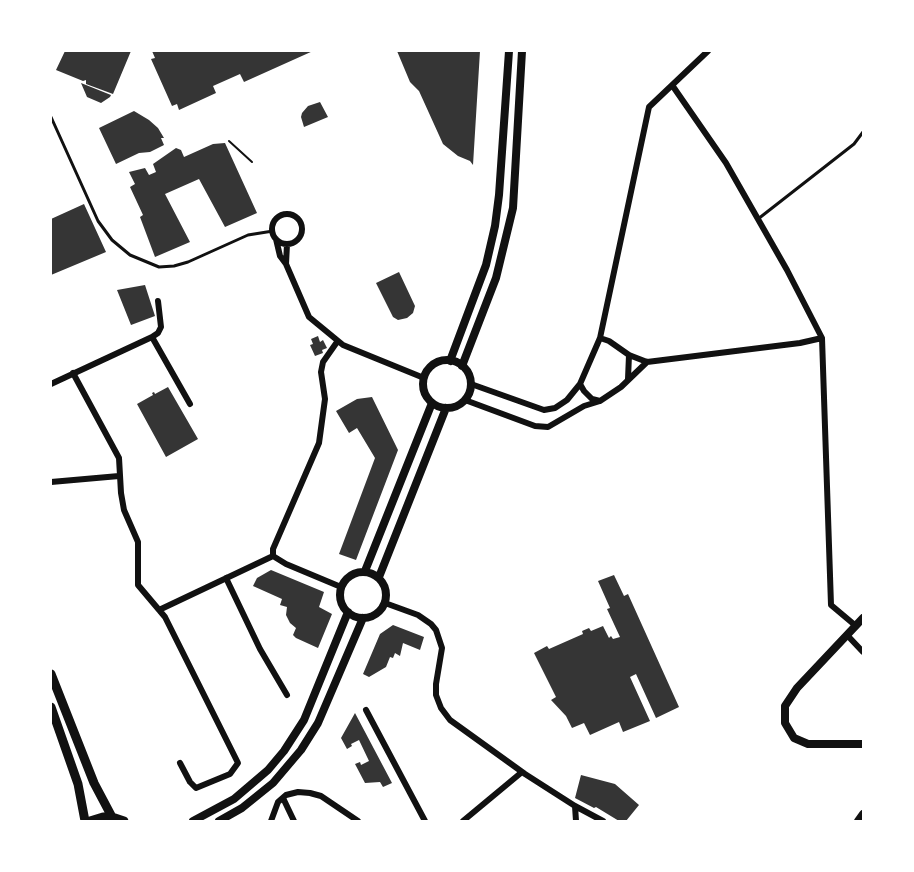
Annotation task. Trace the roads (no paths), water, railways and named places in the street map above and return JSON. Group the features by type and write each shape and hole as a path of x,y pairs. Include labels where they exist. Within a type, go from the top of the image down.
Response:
{"main road":[{"path":"863,618 797,688 785,706 785,723 794,738 808,744 863,744"},
{"path":"51,674 94,783 112,817"},
{"path":"51,707 78,784 86,821"},
{"path":"858,821 863,814"},
{"path":"90,821 103,817 124,821"}],"street":[{"path":"450,361 486,265 495,226 500,195 509,51"},
{"path":"462,366 496,278 513,208 522,51"},
{"path":"471,384 544,410 555,408 567,400 580,384 600,338 649,107 708,51"},
{"path":"672,85 726,163 788,270 822,338 831,605 856,626"},
{"path":"276,239 287,244 296,241 301,234 302,226 298,219 290,215 282,215 274,223 273,231 280,256 286,264 309,317 337,342 424,378"},
{"path":"286,264 287,244"},
{"path":"51,384 152,338 161,327 158,301"},
{"path":"152,338 190,404"},
{"path":"600,338 609,340 628,355 647,362 800,343 822,338"},
{"path":"273,556 273,549 319,443 325,399 321,372 323,362 337,342"},
{"path":"628,355 628,380"},
{"path":"450,361 462,366 467,371 471,384 465,400 459,405 446,408 432,403 424,392 424,378 427,372 436,363 450,361"},
{"path":"465,400 535,426 548,427 584,406 600,401 615,392 647,362"},
{"path":"73,373 119,458 124,510 138,542 138,585 159,610 238,763 230,774 196,788 190,782 180,763"},
{"path":"580,384 592,399 600,401"},
{"path":"365,572 432,403"},
{"path":"379,577 446,408"},
{"path":"51,482 119,476"},
{"path":"159,610 273,556"},
{"path":"273,556 286,564 341,587"},
{"path":"365,572 379,577 386,589 385,603 376,614 363,618 348,612 341,601 341,587 350,575 365,572"},
{"path":"226,578 260,649 287,695"},
{"path":"385,603 418,615 436,630 442,648 436,695 441,708 450,720 522,772 574,806 603,821"},
{"path":"193,821 234,799 268,771 284,751 304,720 348,612"},
{"path":"219,821 242,808 273,783 287,768 318,723 363,618"},
{"path":"847,635 863,652"},
{"path":"366,710 425,821"},
{"path":"463,821 522,772"},
{"path":"271,821 278,802 298,792 321,796 358,821"},
{"path":"283,798 294,821"},
{"path":"574,806 576,821"}],"lane":[{"path":"51,117 98,221 111,240 129,255 159,267 174,266 248,235 273,231"},
{"path":"758,219 854,144 863,132"}]}
